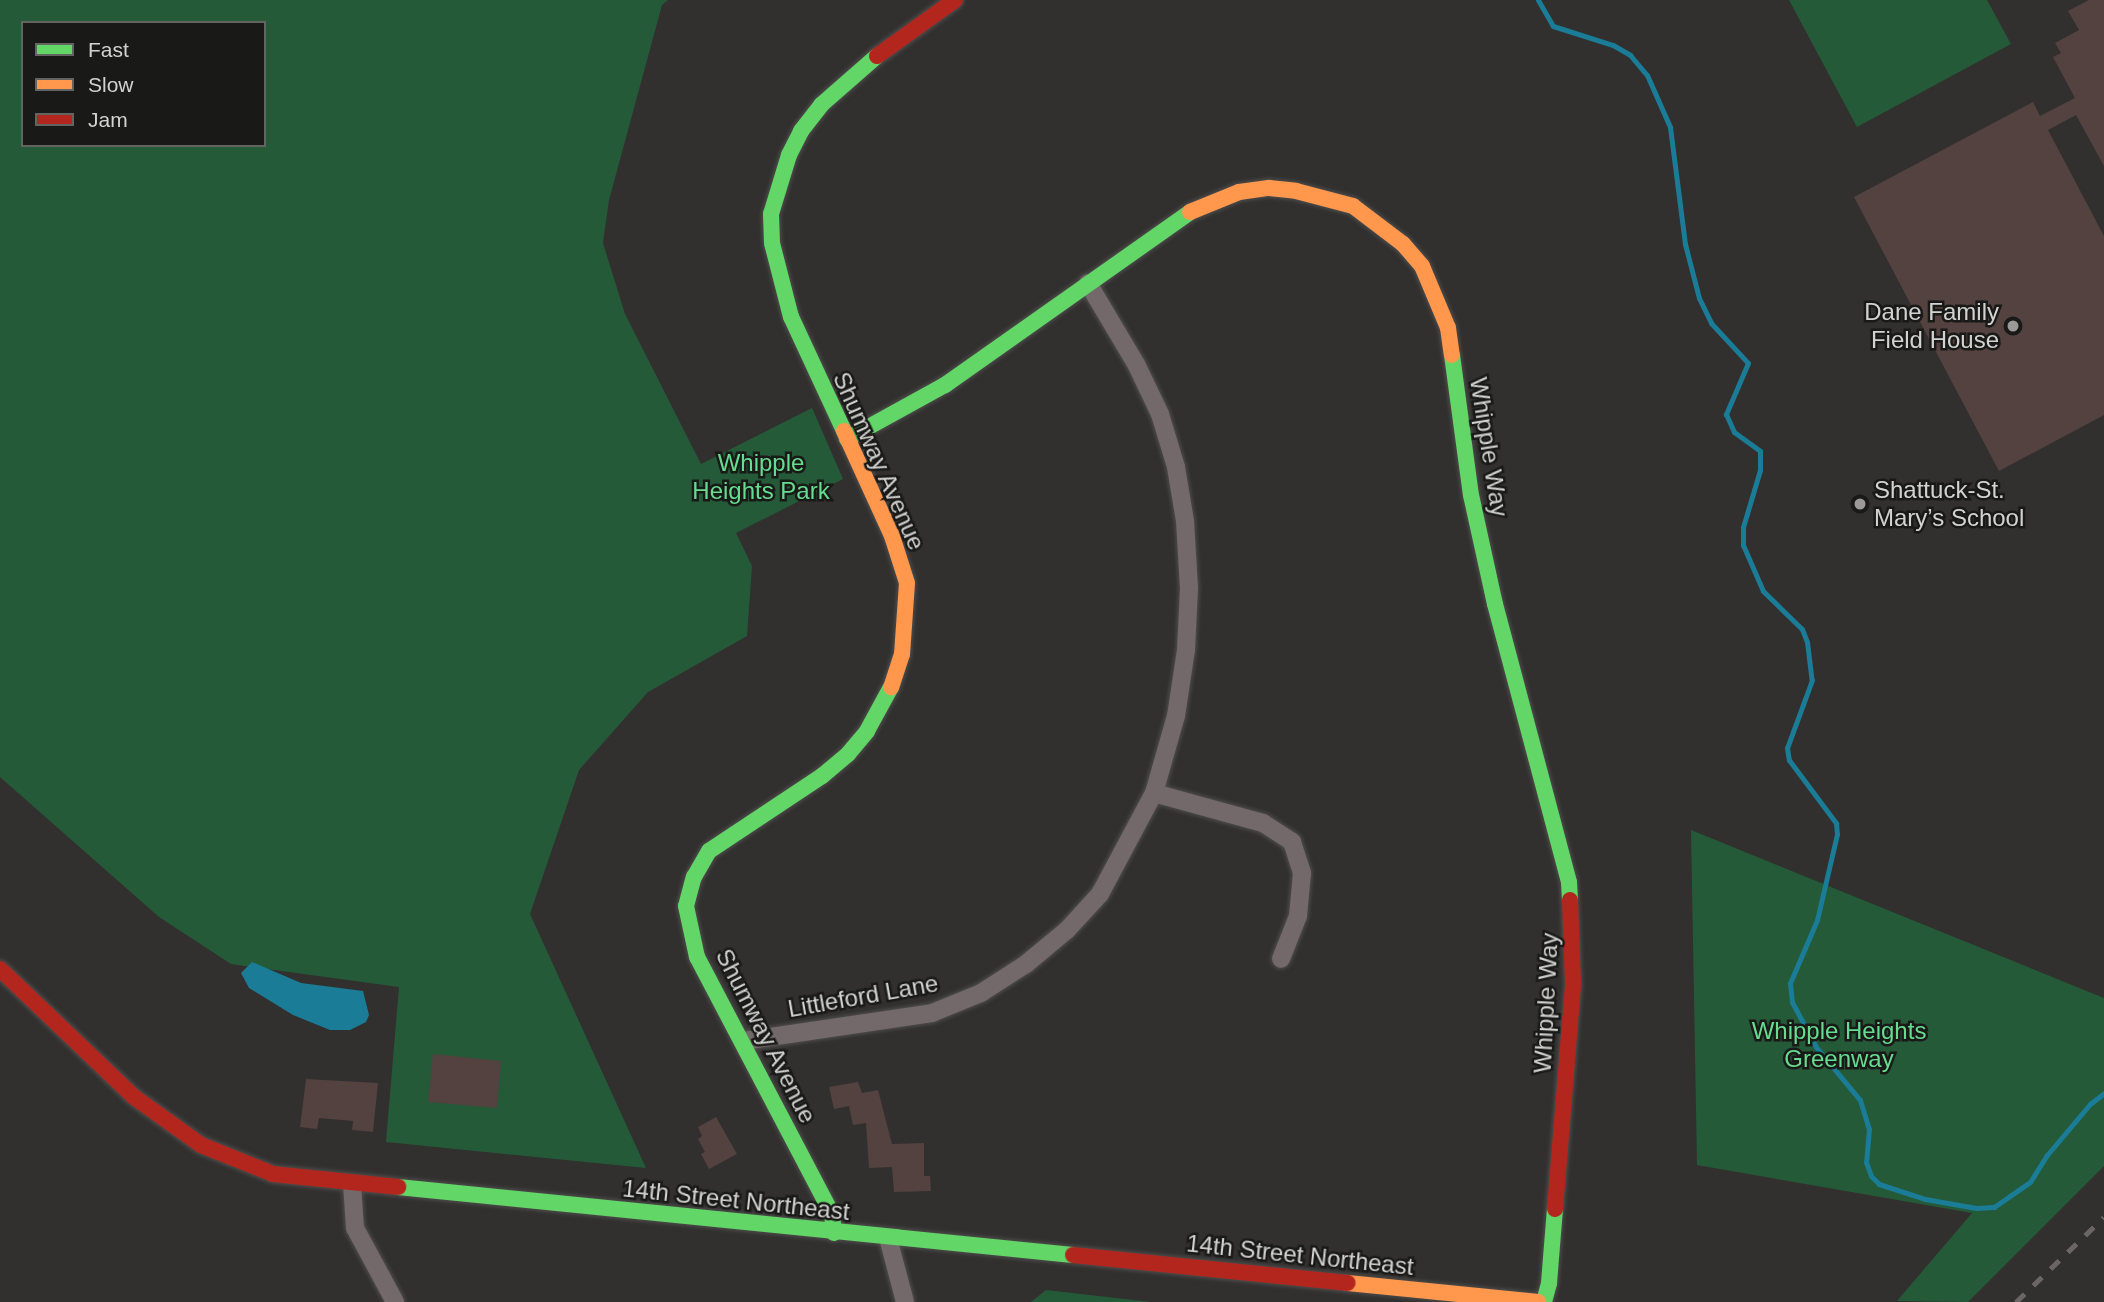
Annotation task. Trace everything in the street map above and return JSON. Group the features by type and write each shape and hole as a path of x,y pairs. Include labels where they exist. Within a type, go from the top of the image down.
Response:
{"street":[{"name":"Shumway Avenue","path":"834,1233 832,1214 697,957 686,906 694,877 709,851 724,838 822,776 848,754 867,732 893,683 902,654 907,617 906,583 892,536 791,317 772,243 771,214 778,185 801,131 821,105 878,55 956,0"},
{"name":"Whipple Way","path":"847,439 944,385 1181,215 1221,197 1269,188 1330,197 1353,206 1404,244 1422,266 1437,296 1448,328 1471,495 1495,604 1555,819 1569,882 1573,983 1549,1283 1544,1302"},
{"name":"Littleford Lane","path":"743,1041 932,1013 981,993 1026,964 1067,930 1100,894 1154,793 1176,716 1186,650 1189,588 1185,522 1176,467 1160,414 1136,364 1088,283"},
{"path":"1154,793 1263,823 1292,842 1302,873 1298,916 1281,960"},
{"name":"14th Street Northeast","path":"0,969 134,1097 201,1145 273,1174 834,1233 1538,1302"},
{"path":"352,1184 355,1228 395,1302"},
{"path":"888,1238 905,1302"}],"green space":[{"name":"Whipple Heights Park","path":"0,0 668,0 662,5 609,200 603,243 625,314 701,464 812,408 843,479 736,533 752,566 747,636 648,692 579,770 530,914 646,1168 386,1142 399,987 231,964 159,917 0,777"},
{"path":"1789,0 1987,0 2011,44 1857,127"},
{"name":"Whipple Heights Greenway","path":"1691,830 2104,998 2104,1166 1968,1302 1897,1301 1972,1213 1697,1165"},
{"path":"1046,1290 1151,1302 1031,1302"}],"water":[{"path":"252,962 301,983 363,991 369,1015 366,1022 350,1030 330,1030 293,1015 249,988 241,973"}],"building":[{"name":"Dane Family Field House","path":"2089,0 2104,0 2104,166 2076,115 2048,130 2104,236 2104,415 1999,471 1854,197 2033,102 2040,116 2075,98 2053,57 2061,53 2055,43 2079,30 2068,11"},
{"path":"433,1054 501,1061 497,1108 428,1102"},
{"path":"306,1079 378,1083 373,1132 352,1130 353,1121 319,1118 317,1129 300,1127"},
{"path":"858,1082 862,1093 878,1090 892,1144 924,1143 924,1176 930,1176 931,1191 894,1192 892,1167 869,1168 866,1123 853,1125 849,1106 834,1109 829,1087"},
{"path":"716,1117 737,1154 709,1169 701,1154 705,1152 698,1139 702,1136 698,1127"}],"waterway":[{"path":"1538,0 1553,26 1613,45 1630,55 1647,75 1670,127 1685,244 1699,298 1711,323 1748,363 1726,414 1734,432 1760,451 1760,470 1743,527 1743,545 1763,591 1802,629 1807,642 1812,680 1787,748 1789,760 1836,823 1837,834 1817,920 1790,983 1792,1002 1816,1047 1860,1100 1869,1129 1866,1162 1871,1176 1879,1184 1925,1199 1976,1208 1994,1207 2030,1182 2047,1155 2090,1104 2104,1093"}],"railway":[{"path":"2016,1302 2104,1217"}],"traffic: fast":[{"path":"844,431 791,317 772,243 771,214 789,155 801,131 821,105 877,56"},
{"path":"847,439 945,385 1190,212"},
{"path":"1452,355 1471,495 1495,604 1569,882 1570,900"},
{"path":"834,1233 832,1214 697,957 686,906 694,877 709,851 822,776 848,754 867,731 891,687"},
{"path":"398,1187 1073,1255"},
{"path":"1544,1302 1549,1283 1555,1209"}],"traffic: slow":[{"path":"1190,212 1239,192 1269,188 1296,191 1353,206 1403,244 1422,266 1448,328 1452,355"},
{"path":"844,431 892,536 907,583 902,654 891,687"},
{"path":"1348,1283 1538,1302"}],"traffic: jam":[{"path":"877,56 955,0"},
{"path":"1555,1209 1573,983 1570,900"},
{"path":"0,969 134,1097 201,1145 273,1174 398,1187"},
{"path":"1073,1255 1348,1283"}],"place":[{"name":"Dane Family Field House","path":"2013,326"},
{"name":"Shattuck-St. Mary’s School","path":"1860,504"}]}
